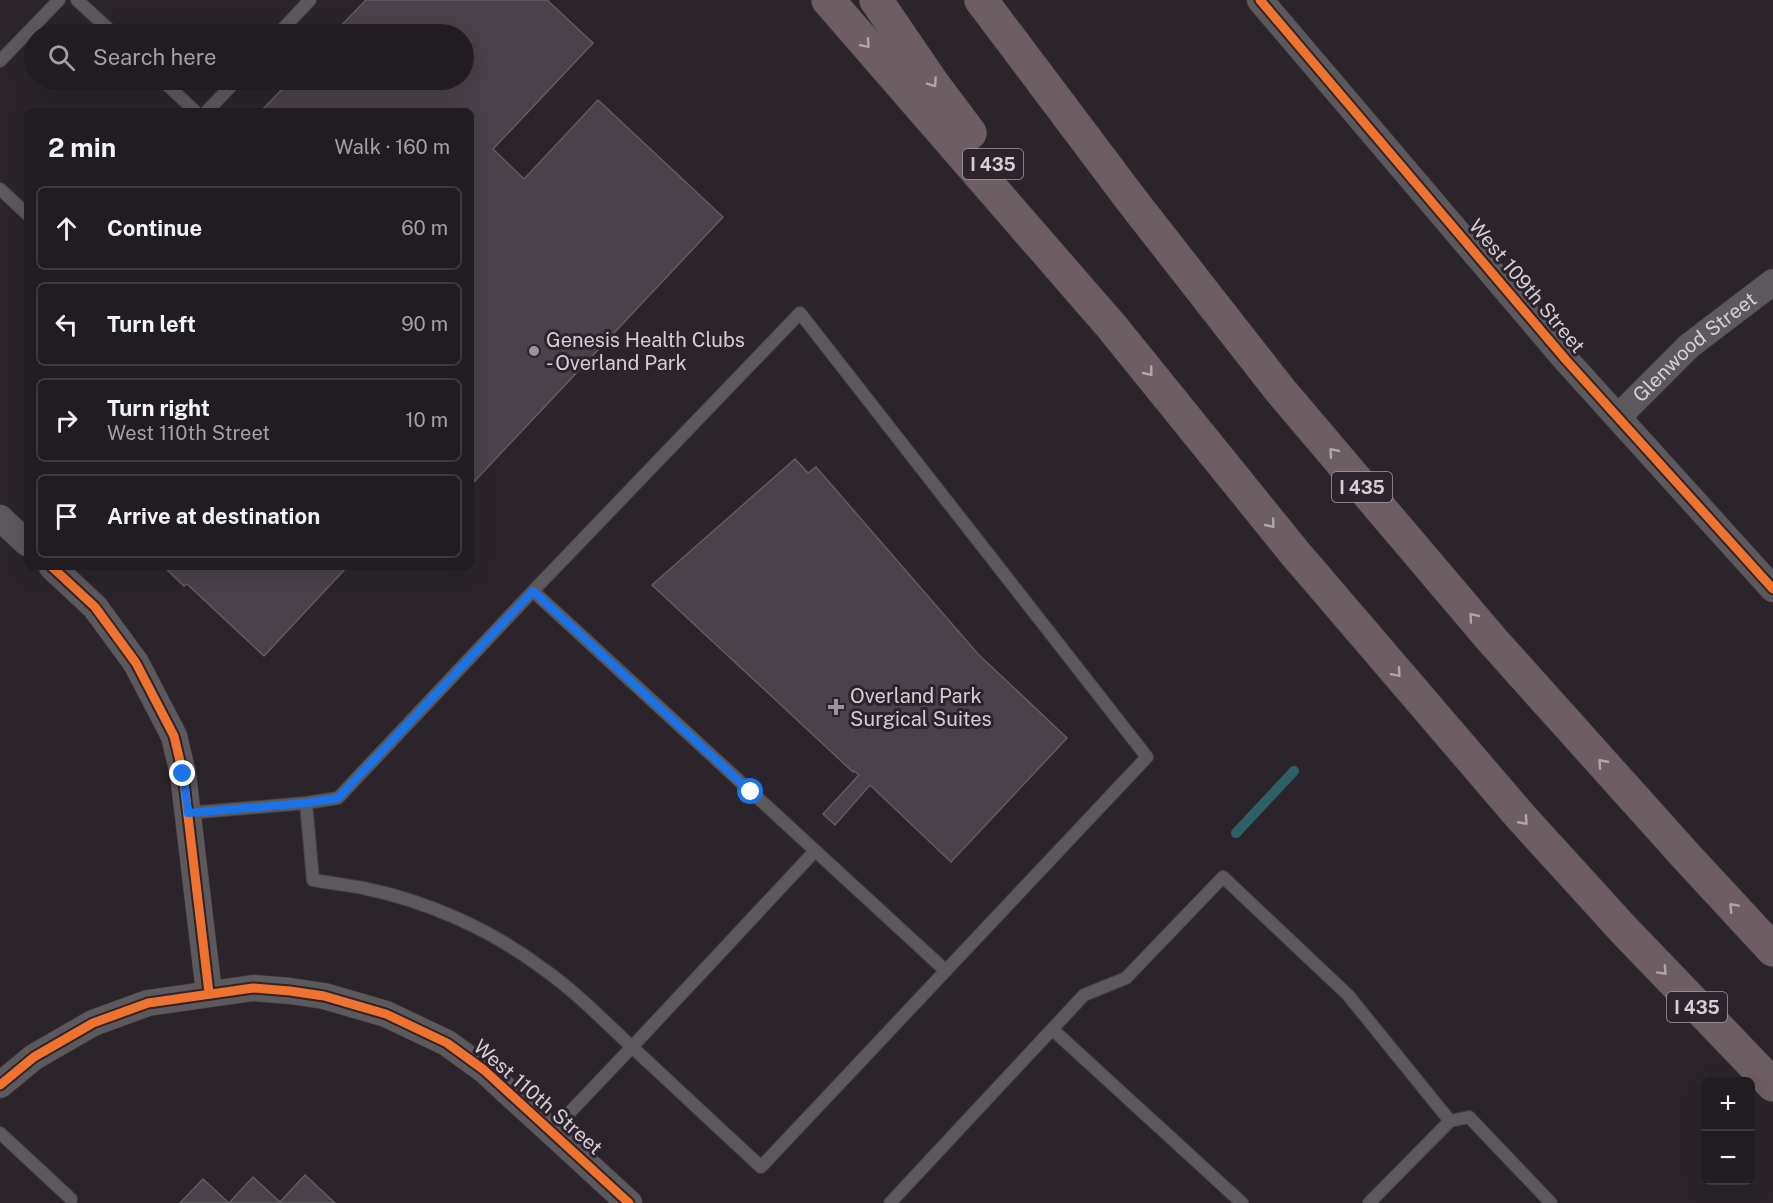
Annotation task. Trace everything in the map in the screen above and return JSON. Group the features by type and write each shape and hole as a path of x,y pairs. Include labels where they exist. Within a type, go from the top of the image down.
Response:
{"highway":[{"path":"828,0 1112,327"},
{"name":"I 435","path":"876,0 934,85 1112,327 1294,552 1521,817 1630,937 1773,1085"},
{"name":"I 435","path":"981,0 1133,202 1280,390 1501,649 1773,950"}],"street":[{"name":"West 109th Street","path":"1260,0 1566,360 1773,589"},
{"name":"Glenwood Street","path":"1618,417 1689,346 1773,282"},
{"path":"0,518 24,540"},
{"path":"0,1085 34,1057 93,1023 148,1003 209,993 183,774 174,736 136,663 95,607 55,570"},
{"name":"West 110th Street","path":"209,993 253,988 324,996 386,1014 447,1043 484,1070 629,1203"}],"lane":[{"path":"36,24 59,0"},
{"path":"77,0 103,24"},
{"path":"287,24 310,0"},
{"path":"0,62 24,37"},
{"path":"173,90 192,108"},
{"path":"210,108 227,90"},
{"path":"0,189 24,211"},
{"path":"188,813 338,798 800,313 1147,757 761,1167 578,997 552,975 500,940 460,920 414,902 364,888 313,880 306,803"},
{"path":"533,591 946,971"},
{"path":"552,1131 815,851"},
{"path":"890,1203 1084,995 1126,978 1223,877 1348,995 1450,1120"},
{"path":"1052,1029 1242,1203"},
{"path":"1369,1203 1450,1120 1468,1117 1551,1203"},
{"path":"0,1133 71,1199"}],"building":[{"name":"Genesis Health Clubs - Overland Park","path":"366,0 547,0 593,43 493,149 524,179 598,100 723,217 474,482 474,108 264,108 281,90 474,90 474,24 343,24"},
{"path":"795,459 808,473 816,467 978,654 1067,738 951,862 870,785 835,825 823,814 859,775 853,772 652,585"},
{"path":"167,570 344,570 264,656 187,584 184,586"},
{"path":"305,1175 335,1203 229,1203 253,1177 280,1202"},
{"path":"203,1179 229,1203 180,1203"}],"waterway":[{"path":"1236,833 1294,771"}],"cycle path":[{"path":"1260,0 1566,360 1773,589"},
{"path":"55,570 95,607 136,663 174,736 183,774 209,993"},
{"path":"0,1085 34,1057 93,1023 148,1003 253,988 324,996 386,1014 447,1043 484,1070 629,1203"}],"place":[{"name":"Genesis Health Clubs - Overland Park","path":"534,351"},
{"name":"Overland Park Surgical Suites","path":"836,707"}],"route":[{"path":"183,774 188,813 338,798 533,591 751,792"}]}
